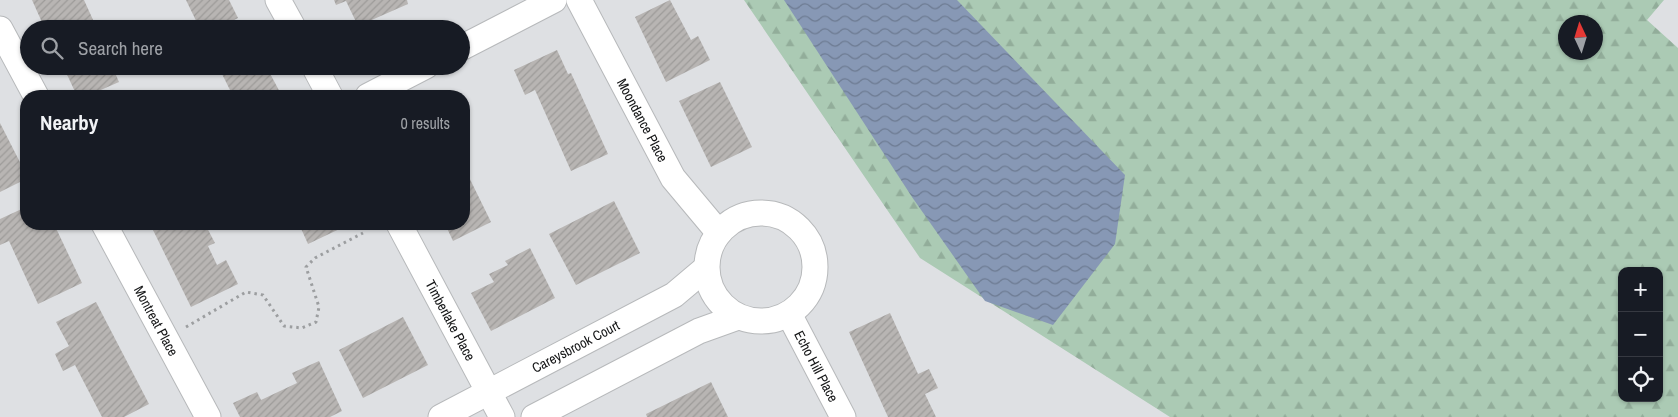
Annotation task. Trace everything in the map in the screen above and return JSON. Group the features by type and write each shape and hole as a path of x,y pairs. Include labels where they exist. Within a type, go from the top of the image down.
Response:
{"street":[{"path":"278,0 289,20"},
{"path":"470,43 554,0"},
{"name":"Moondance Place","path":"579,0 673,178 719,233"},
{"path":"0,29 20,66"},
{"path":"25,75 33,90"},
{"path":"319,75 327,90"},
{"path":"380,90 409,75"},
{"path":"749,214 777,215 794,223 806,236 814,253 816,274 810,292 789,314 775,320 757,322 738,317 726,309 714,294 706,268 710,250 719,233 732,221 749,214"},
{"name":"Montreat Place","path":"107,230 208,417"},
{"name":"Timberlake Place","path":"402,230 502,417"},
{"name":"Careysbrook Court","path":"441,417 674,294 706,268"},
{"name":"Echo Hill Place","path":"789,314 843,417"},
{"path":"534,417 698,331 738,317"}],"path":[{"path":"166,339 246,292 263,295 284,326 302,328 316,322 319,307 306,267 314,258 363,233"}],"green space":[{"path":"744,0 1664,0 1647,20 1678,48 1678,417 1170,417 920,258"}],"water":[{"path":"784,0 957,0 1125,175 1115,244 1053,325 985,301 912,197"}],"building":[{"path":"32,0 84,0 93,20 41,20"},
{"path":"186,0 229,0 238,18 234,20 196,20"},
{"path":"334,0 407,0 408,4 372,20 355,20 346,1 336,5"},
{"path":"670,0 691,40 698,36 710,60 666,82 635,17"},
{"path":"557,50 568,74 571,73 608,154 571,171 535,90 525,95 514,70"},
{"path":"67,75 116,75 119,82 101,90 74,90"},
{"path":"222,75 271,75 279,90 230,90"},
{"path":"720,82 752,147 711,167 679,101"},
{"path":"0,123 20,162 20,182 0,192"},
{"path":"470,179 491,222 453,241 448,230 470,230"},
{"path":"614,201 640,253 576,285 549,234"},
{"path":"20,210 20,230 57,230 82,283 38,304 9,241 0,245 0,219"},
{"path":"153,230 208,230 215,243 208,246 217,265 226,260 238,284 191,307"},
{"path":"302,230 337,230 308,244"},
{"path":"530,248 555,298 491,331 471,293 494,282 489,274 508,265 505,261"},
{"path":"96,302 149,404 124,417 102,417 75,365 63,371 55,354 69,346 56,322"},
{"path":"890,313 918,374 929,369 938,388 925,394 936,417 888,417 849,332"},
{"path":"403,317 428,365 363,398 339,350"},
{"path":"319,361 342,411 330,417 240,417 233,403 257,392 261,400 297,383 292,373"},
{"path":"711,382 728,417 647,417 646,414"}]}
